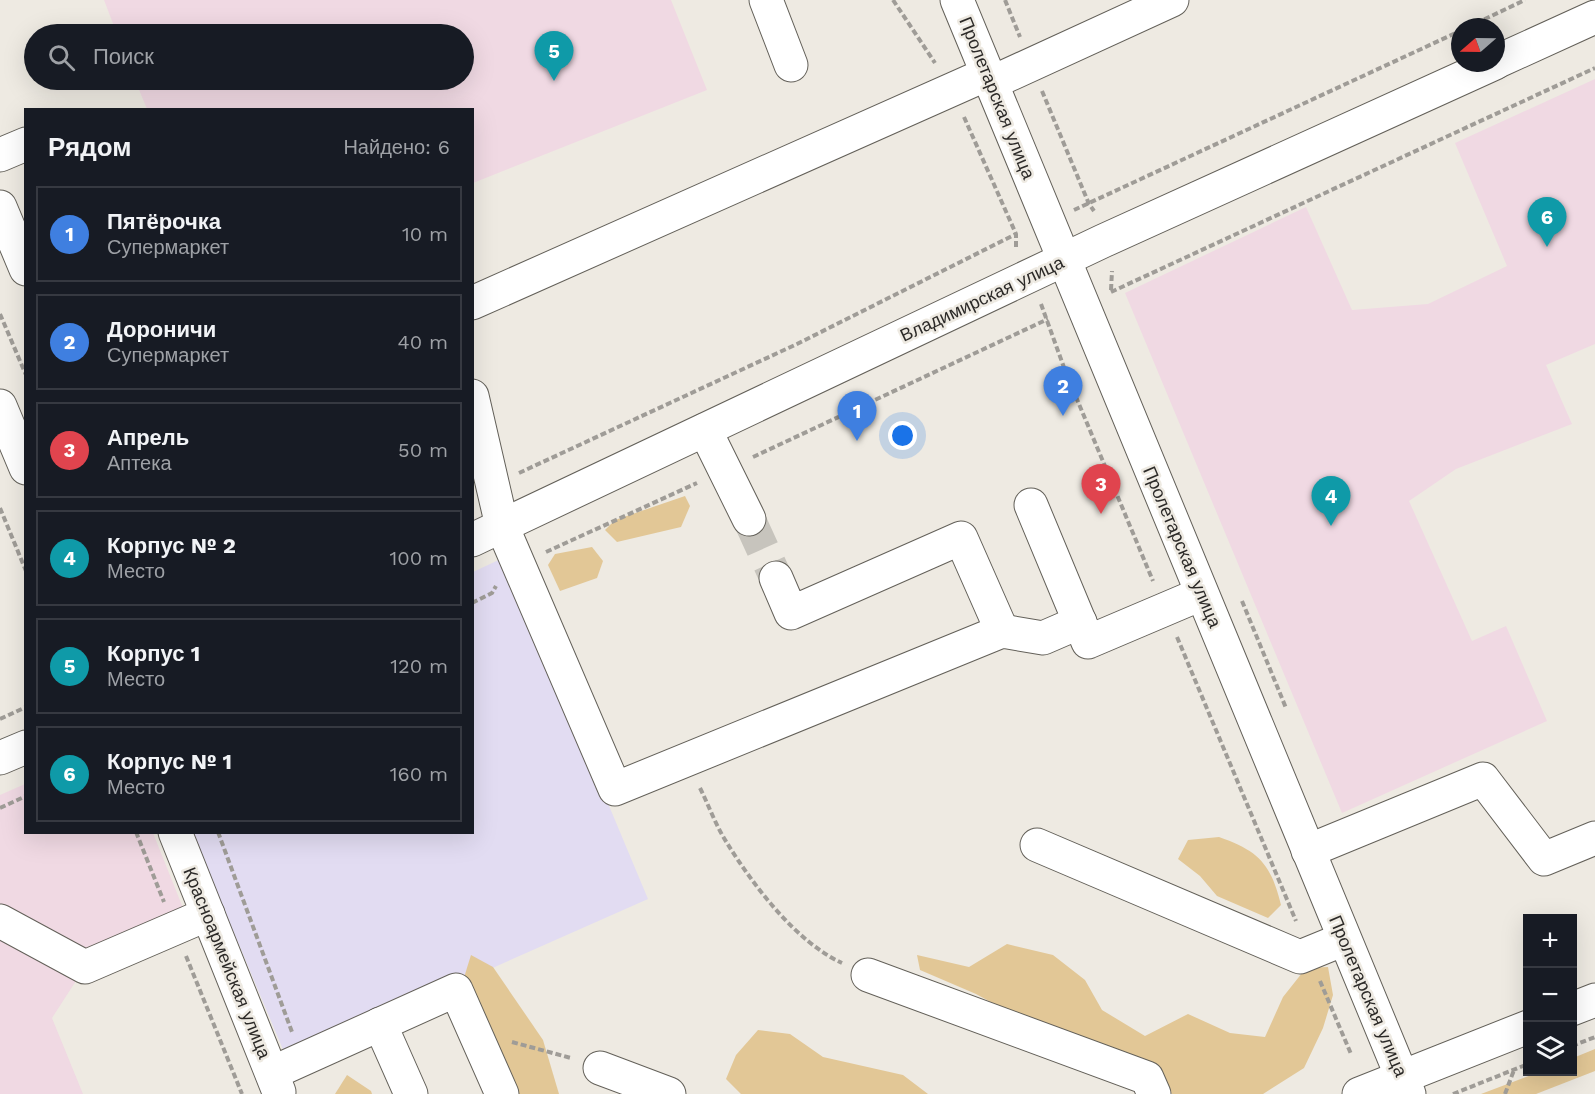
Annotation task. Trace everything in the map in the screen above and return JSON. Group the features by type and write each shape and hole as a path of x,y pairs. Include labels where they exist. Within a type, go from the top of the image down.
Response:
{"street":[{"path":"766,0 791,65"},
{"name":"Пролетарская улица","path":"957,0 1405,1086"},
{"path":"474,302 989,78 1031,64 1172,0"},
{"name":"Владимирская улица","path":"1505,58 1595,18"},
{"name":"Владимирская улица","path":"474,539 1063,261 1475,72"},
{"path":"0,154 24,145"},
{"path":"0,207 24,264"},
{"path":"474,404 502,526 615,789 1002,631 1043,638 1080,622"},
{"path":"1,409 24,463"},
{"path":"705,429 748,519"},
{"path":"1031,505 1088,642 1202,594"},
{"path":"776,578 791,613 961,538 1002,631"},
{"path":"0,758 24,748"},
{"path":"1308,851 1483,779 1544,859 1595,838"},
{"name":"Красноармейская улица","path":"176,834 276,1084"},
{"path":"1037,845 1300,957 1344,939"},
{"path":"0,921 85,967 208,914"},
{"path":"868,975 1147,1078 1154,1094"},
{"path":"276,1084 303,1059 456,990 502,1094"},
{"path":"1577,1007 1595,1000"},
{"path":"380,1024 411,1094"},
{"path":"1359,1094 1405,1086 1523,1029"},
{"path":"600,1068 669,1094"}],"path":[{"path":"1005,0 1089,204 1094,211"},
{"path":"1487,18 1525,0"},
{"path":"1066,214 1451,35"},
{"path":"1102,296 1595,68"},
{"path":"493,485 787,349 1016,234 1016,250"},
{"path":"1110,292 1113,265"},
{"path":"1040,301 1066,373 1351,1054"},
{"path":"0,314 24,370"},
{"path":"474,602 492,593 505,574 562,544 1048,319"},
{"path":"0,508 24,566"},
{"path":"0,719 24,708"},
{"path":"687,760 726,842 771,904 823,954 868,975"},
{"path":"0,808 24,797"},
{"path":"137,834 242,1094"},
{"path":"219,834 303,1059"},
{"path":"1577,1044 1595,1037"},
{"path":"1453,1094 1523,1066"},
{"path":"1505,1094 1515,1069"}],"shaded area":[{"path":"104,0 671,0 707,90 474,183 474,108 147,108 139,90 474,90 474,24 113,24"},
{"path":"1595,79 1595,344 1546,365 1572,424 1456,469 1409,501 1472,641 1506,626 1547,721 1342,813 1125,293 1306,207 1352,310 1428,304 1507,266 1455,143"},
{"path":"685,496 690,506 681,527 617,542 605,530 615,520"},
{"path":"592,547 603,561 597,578 560,591 548,565 555,554"},
{"path":"505,557 648,899 287,1059 192,834 474,834 474,572"},
{"path":"24,784 24,834 153,834 189,923 85,967 52,1018 83,1094 0,1094 0,795"},
{"path":"1219,837 1254,854 1268,869 1281,905 1268,918 1217,896 1200,876 1178,859 1188,840"},
{"path":"1007,944 1053,955 1085,980 1102,1010 1145,1036 1188,1014 1230,1033 1265,1037 1283,997 1306,968 1328,967 1333,995 1323,1028 1304,1068 1263,1094 1172,1094 1143,1058 1069,1045 976,994 920,970 917,955 969,967"},
{"path":"471,955 493,967 543,1040 559,1094 518,1094 462,984"},
{"path":"758,1030 790,1034 823,1057 903,1075 928,1094 741,1094 726,1079 736,1055"},
{"path":"1595,1049 1595,1071 1536,1094 1481,1094 1528,1076 1577,1076 1577,1056"},
{"path":"347,1075 371,1091 372,1094 335,1094"}],"tunnel":[{"path":"749,519 776,578"}],"place":[{"name":"Корпус 1","path":"554,81"},
{"name":"Корпус № 1","path":"1547,247"},
{"name":"Дороничи","path":"1063,416"},
{"name":"Пятёрочка","path":"857,441"},
{"name":"Апрель","path":"1101,514"},
{"name":"Корпус № 2","path":"1331,526"}]}
